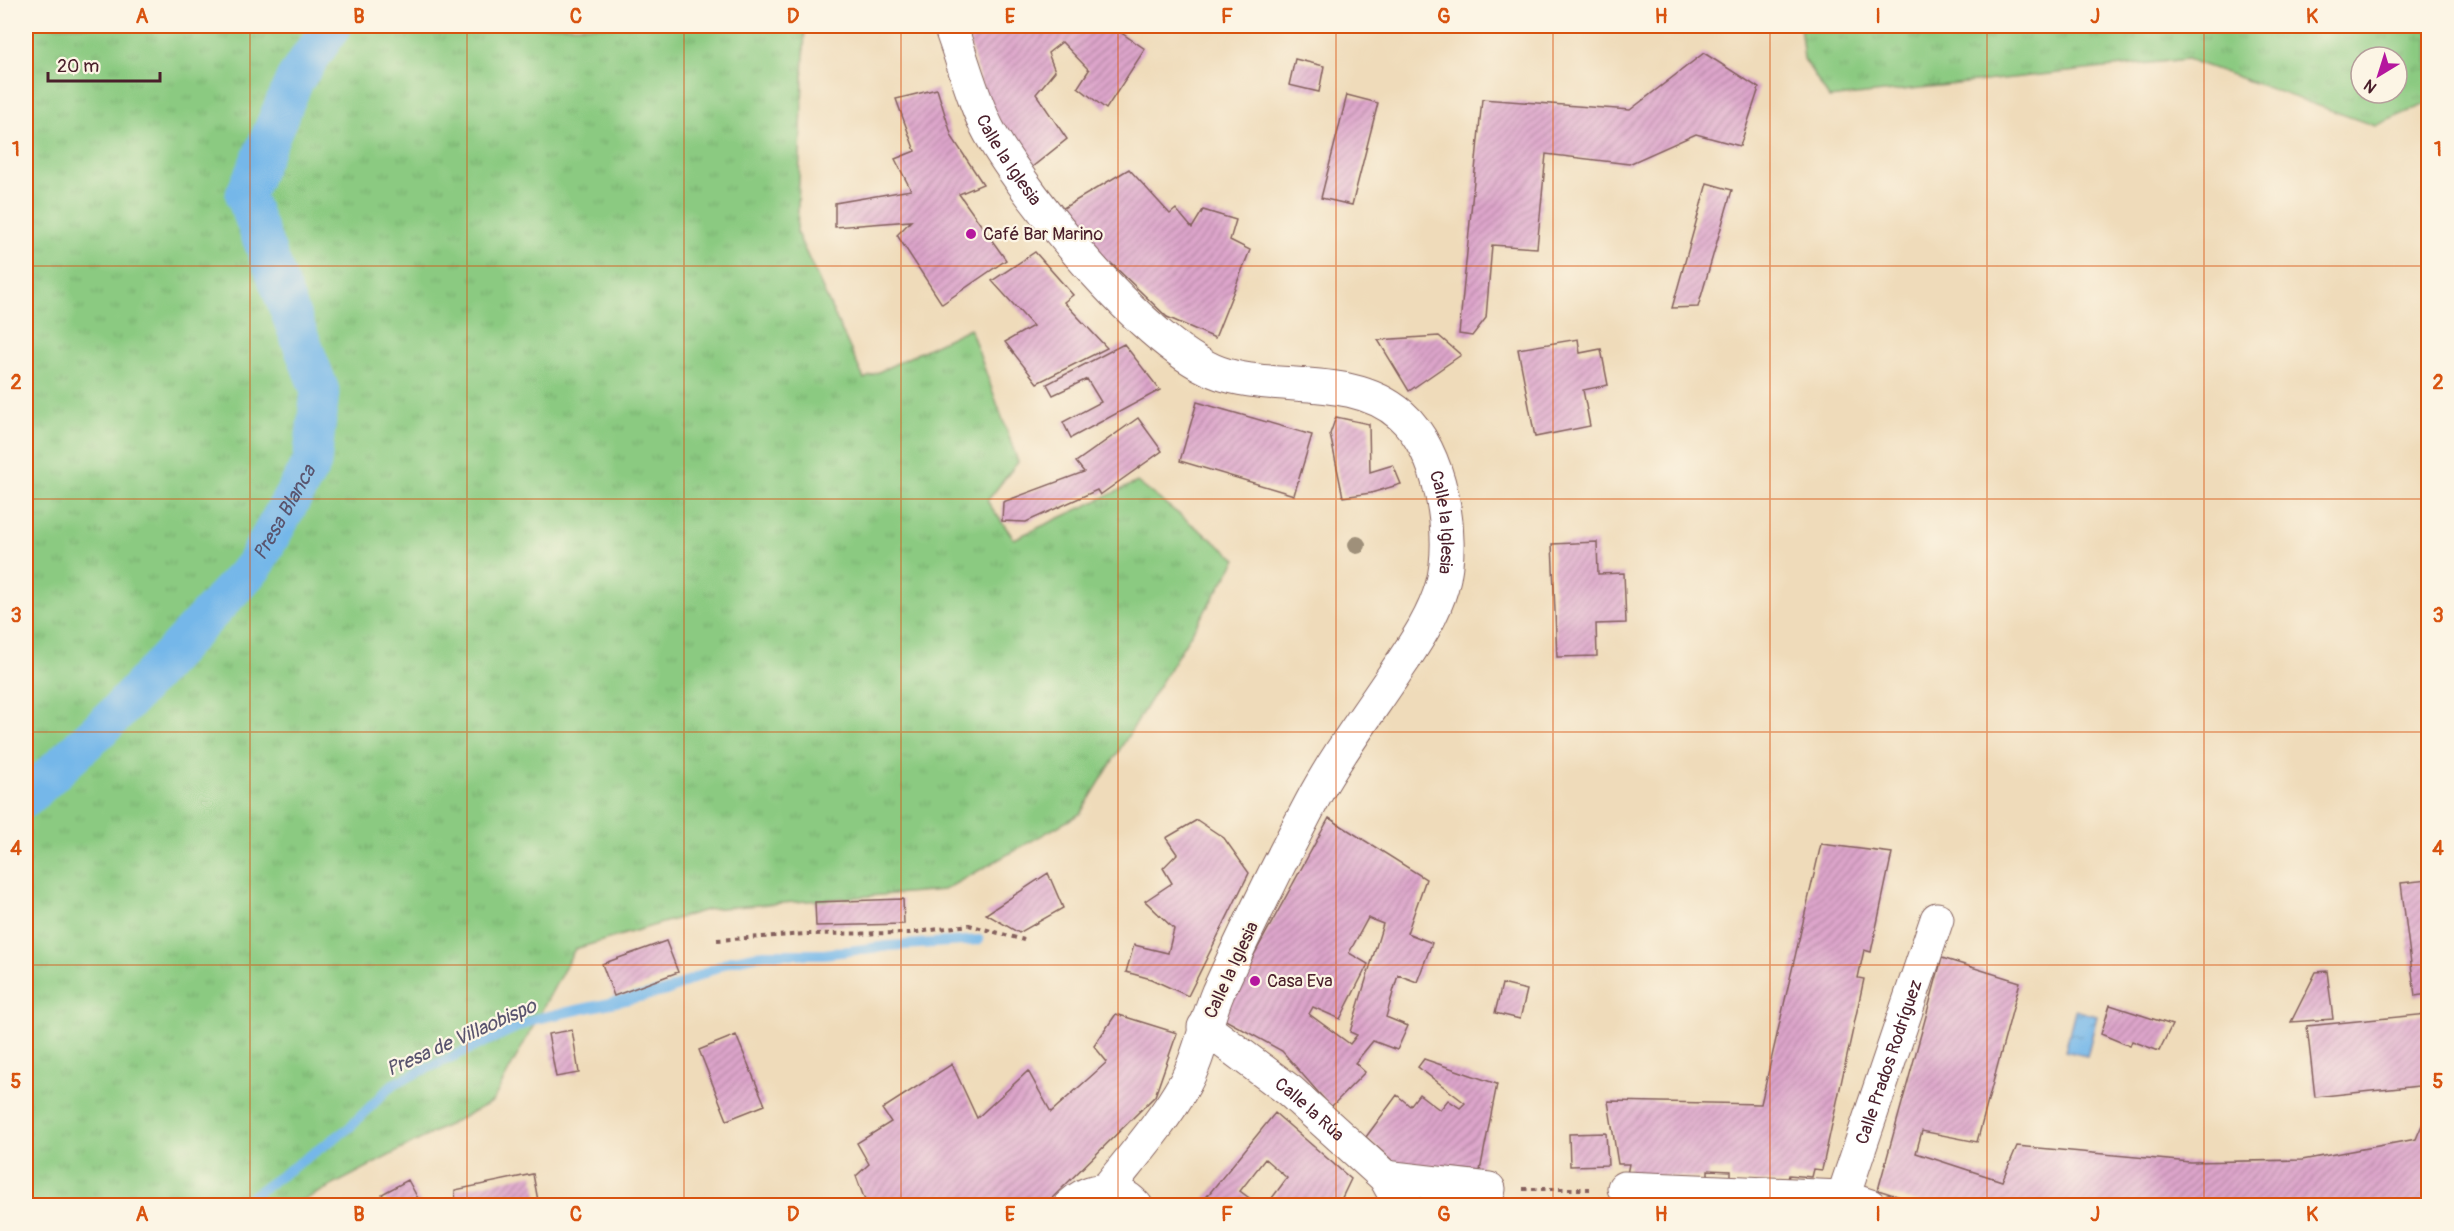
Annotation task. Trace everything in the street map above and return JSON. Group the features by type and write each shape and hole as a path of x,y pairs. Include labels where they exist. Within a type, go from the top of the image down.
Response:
{"street":[{"name":"Calle la Iglesia","path":"950,26 989,131 1041,206 1103,280 1142,319 1178,351 1220,374 1256,383 1337,388 1371,396 1402,415 1425,442 1443,497 1447,539 1443,585 1424,629 1312,800 1218,992 1184,1085 1107,1189"},
{"name":"Calle Prados Rodríguez","path":"1851,1203 1937,919"},
{"name":"Calle la Rúa","path":"1204,1027 1290,1091 1385,1177 1401,1206"},
{"path":"1385,1177 1489,1189"},
{"path":"1624,1188 1851,1203"},
{"path":"1070,1206 1080,1196 1093,1190 1107,1189 1119,1192 1136,1206"}],"path":[{"path":"717,940 806,934 910,933 969,925 1024,940"},
{"path":"1489,1189 1624,1188"}],"green space":[{"path":"26,26 805,26 797,233 864,379 970,328 1018,462 987,501 1014,539 1137,482 1237,559 1080,814 944,890 709,909 575,949 492,1102 295,1205 26,1205"},
{"path":"1800,26 2428,26 2428,103 2375,126 2187,59 1829,98 1804,59"}],"water":[{"path":"2075,1010 2097,1016 2087,1056 2065,1051"}],"building":[{"path":"965,26 1050,26 1052,31 1066,26 1111,26 1145,49 1106,109 1078,87 1089,70 1062,42 1048,53 1055,71 1036,94 1067,139 1027,171 984,95"},
{"path":"1704,53 1759,88 1740,146 1696,134 1629,164 1546,154 1537,248 1492,245 1486,318 1472,336 1459,334 1482,99 1630,110"},
{"path":"1295,59 1324,66 1319,92 1289,85"},
{"path":"937,89 952,137 983,184 959,194 1006,260 942,304 897,235 911,221 835,227 835,203 911,190 895,159 915,151 896,99"},
{"path":"1347,95 1378,103 1352,205 1321,198"},
{"path":"1129,169 1170,214 1176,209 1192,228 1203,210 1236,220 1230,240 1250,250 1215,338 1167,317 1112,264 1109,267 1060,210"},
{"path":"1707,183 1732,190 1698,307 1672,308"},
{"path":"1035,252 1073,295 1064,302 1107,348 1037,383 1005,342 1033,326 992,281"},
{"path":"1439,336 1461,355 1409,391 1378,340"},
{"path":"1578,339 1580,353 1601,349 1608,385 1583,390 1590,426 1535,437 1518,349"},
{"path":"1124,344 1160,390 1071,438 1063,422 1101,402 1087,379 1053,395 1047,384"},
{"path":"1197,402 1312,435 1294,495 1180,461"},
{"path":"1336,417 1369,424 1370,472 1393,465 1401,484 1371,493 1343,497 1330,434"},
{"path":"1138,418 1162,451 1100,495 1097,490 1026,522 1002,521 1003,502 1084,472 1076,462"},
{"path":"1597,542 1598,574 1624,573 1626,623 1596,624 1597,656 1557,657 1552,544"},
{"path":"1329,818 1426,879 1407,933 1432,943 1417,982 1398,975 1386,1017 1408,1026 1397,1050 1373,1041 1355,1063 1365,1072 1331,1107 1282,1051 1220,1017","holes":["1368,918 1383,924 1350,1032 1357,1035 1350,1044 1309,1014 1313,1007 1340,1019 1368,964 1349,953"]},
{"path":"1197,820 1224,838 1249,873 1188,996 1151,979 1126,972 1134,945 1168,953 1174,929 1145,901 1172,883 1163,868 1177,854 1166,838"},
{"path":"1821,844 1892,853 1871,952 1864,950 1858,978 1864,979 1822,1170 1814,1169 1812,1177 1789,1175 1787,1183 1731,1179 1731,1171 1708,1170 1708,1178 1627,1174 1629,1164 1618,1164 1608,1101 1761,1104"},
{"path":"1048,873 1063,908 1019,933 986,914"},
{"path":"2428,880 2428,994 2415,996 2401,883"},
{"path":"903,899 904,924 816,926 815,902"},
{"path":"666,941 678,972 614,996 602,964"},
{"path":"1942,958 2020,982 1977,1142 1922,1131 1916,1153 2002,1181 2017,1146 2190,1162 2302,1160 2416,1139 2428,1111 2428,1206 1929,1206 1878,1190"},
{"path":"2327,971 2333,1019 2291,1022 2316,972"},
{"path":"1502,984 1527,990 1520,1019 1495,1013"},
{"path":"2110,1005 2172,1025 2159,1051 2132,1041 2130,1046 2101,1034"},
{"path":"1116,1014 1177,1033 1155,1096 1044,1206 867,1206 856,1176 869,1164 857,1143 891,1122 882,1109 952,1064 977,1118 1028,1071 1051,1112 1107,1062 1094,1046"},
{"path":"2428,1014 2428,1085 2315,1097 2307,1026"},
{"path":"572,1030 579,1073 556,1077 548,1034"},
{"path":"736,1035 765,1105 727,1120 699,1050"},
{"path":"1424,1059 1497,1084 1480,1171 1394,1162 1366,1137 1397,1095 1410,1106 1419,1094 1440,1110 1448,1100 1460,1108 1465,1103 1418,1067"},
{"path":"1275,1113 1351,1179 1338,1206 1266,1206 1287,1178 1265,1159 1240,1191 1260,1206 1199,1206"},
{"path":"1606,1133 1608,1165 1570,1166 1569,1134"},
{"path":"533,1174 539,1206 456,1206 455,1190"},
{"path":"408,1180 421,1204 389,1206 382,1194"},
{"path":"1407,1192 1441,1202 1440,1206 1408,1206"}],"waterway":[{"name":"Presa Blanca","path":"26,798 115,715 253,567 312,463 320,391 245,195 295,79 332,26"},
{"name":"Presa de Villaobispo","path":"238,1206 349,1128 393,1084 535,1019 667,991 730,961 764,954 824,954 888,946 979,940"}],"place":[{"name":"Café Bar Marino","path":"971,234"},
{"name":"Casa Eva","path":"1255,981"}]}
